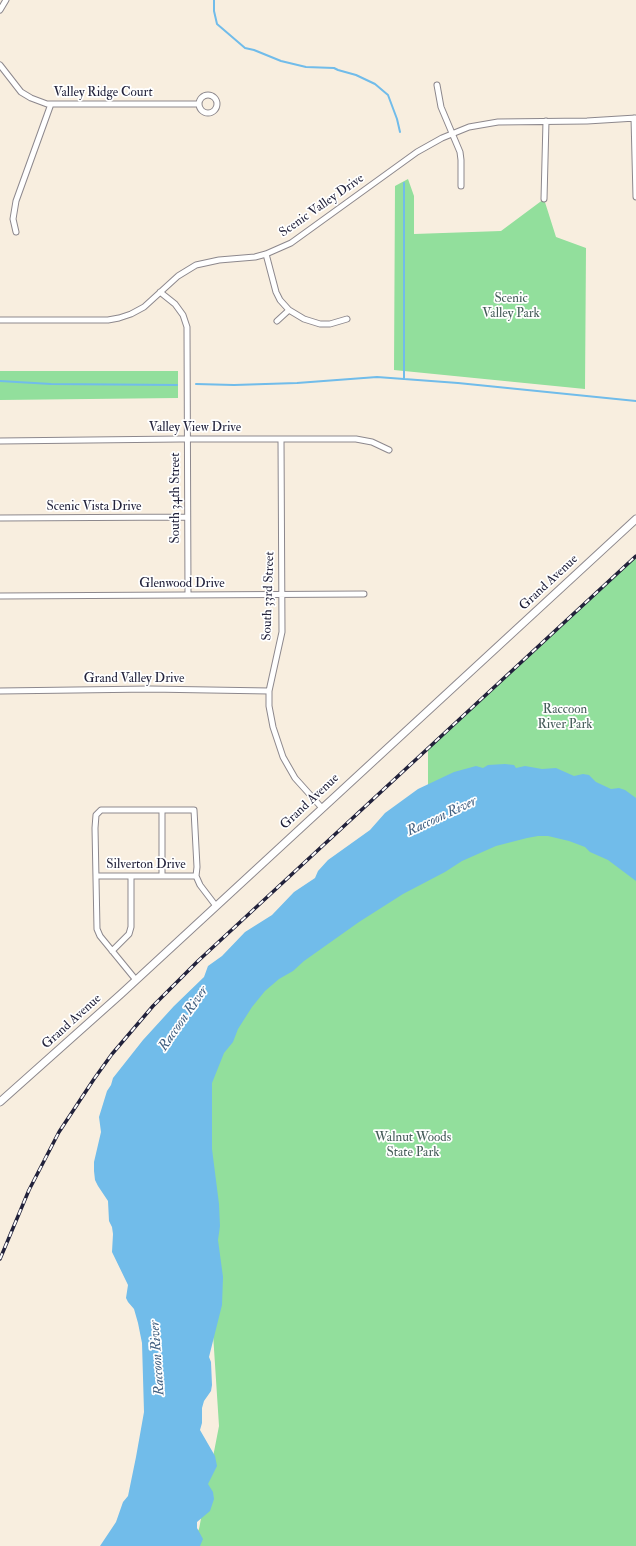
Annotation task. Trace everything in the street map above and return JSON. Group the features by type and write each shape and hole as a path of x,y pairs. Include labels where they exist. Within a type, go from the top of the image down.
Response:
{"main road":[{"name":"Grand Avenue","path":"0,1102 136,980 636,519"}],"street":[{"path":"0,10 6,0"},
{"name":"Valley Ridge Court","path":"0,65 21,92 36,101 51,104 199,104"},
{"path":"437,85 441,107 451,134 458,147 461,160 460,186"},
{"path":"16,232 13,219 16,201 51,104"},
{"path":"635,118 636,197"},
{"name":"Scenic Valley Drive","path":"0,320 108,320 119,318 144,307 178,276 196,265 218,260 266,254 291,243 417,152 451,134 469,127 498,122 587,121 635,118"},
{"path":"544,199 546,121"},
{"path":"266,254 276,292 280,300 289,310 304,320 320,324 330,324 347,319"},
{"name":"South 34th Street","path":"160,292 175,304 183,316 187,327 188,595"},
{"path":"277,321 289,310"},
{"name":"Valley View Drive","path":"0,441 187,439 356,440 372,442 389,450"},
{"name":"South 33rd Street","path":"282,440 282,632 269,691 269,706 273,728 283,757 296,778 322,808"},
{"name":"Scenic Vista Drive","path":"0,518 187,517"},
{"name":"Glenwood Drive","path":"0,596 364,594"},
{"name":"Grand Valley Drive","path":"0,691 150,689 269,691"},
{"path":"136,980 100,936 97,929 95,828 96,815 101,810 194,810 197,868 196,876 200,885 216,906"},
{"path":"162,810 162,876"},
{"name":"Silverton Drive","path":"96,876 196,876"},
{"path":"112,951 129,934 131,927 131,876"}],"green space":[{"name":"Scenic Valley Park","path":"408,179 414,196 414,234 501,231 544,199 556,237 586,248 585,389 394,370 395,186"},
{"path":"0,371 178,371 178,398 0,400"},
{"name":"Raccoon River Park","path":"636,556 636,814 428,809 428,749"},
{"name":"Walnut Woods State Park","path":"568,827 636,868 636,1546 189,1546 199,1529 219,1426 207,1241 202,1030 438,856"}],"water":[{"name":"Raccoon River","path":"488,765 514,765 516,768 525,766 542,769 556,768 574,776 583,774 589,775 596,782 611,789 619,788 625,790 636,798 636,881 608,860 590,852 585,847 569,841 548,836 538,836 496,846 462,861 445,872 403,894 359,922 304,961 293,971 279,979 265,991 252,1007 238,1029 233,1042 224,1053 212,1083 212,1149 219,1204 220,1226 218,1240 223,1277 222,1305 209,1357 211,1362 212,1385 211,1391 204,1401 202,1408 202,1423 200,1430 215,1456 217,1466 208,1484 213,1492 214,1499 210,1511 197,1522 197,1528 203,1539 200,1546 100,1546 116,1522 123,1502 128,1496 144,1412 142,1343 138,1323 134,1309 126,1298 128,1285 112,1252 113,1234 109,1221 108,1201 95,1180 94,1171 94,1162 101,1132 99,1117 107,1091 113,1078 143,1040 174,1006 204,977 208,966 222,956 245,932 272,915 294,892 315,878 318,871 328,860 370,830 385,813 418,789 454,772 476,766 483,768"}],"waterway":[{"path":"214,0 214,11 217,24 245,48 281,61 306,67 334,68 356,75 375,84 388,95 400,132"},
{"path":"404,183 404,379"},
{"path":"196,384 234,385 297,383 377,377 458,383 636,401"},
{"path":"0,381 51,384 177,385"}],"railway":[{"path":"0,1259 29,1190 59,1132 112,1054 153,1006 198,961 636,556"}]}
